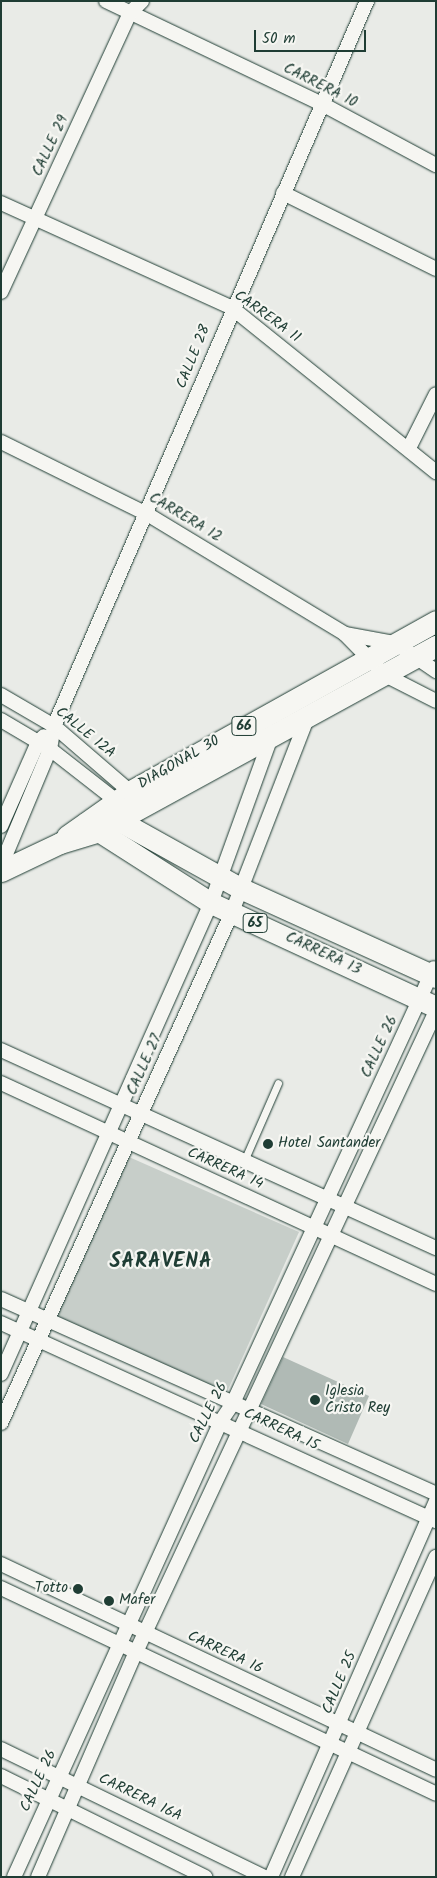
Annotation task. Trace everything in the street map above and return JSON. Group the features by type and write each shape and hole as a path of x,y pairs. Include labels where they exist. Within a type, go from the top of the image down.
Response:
{"main road":[{"name":"DIAGONAL 30","path":"1,871 60,842 115,811 366,658 436,622"},
{"name":"DIAGONAL 30","path":"115,811 271,737 436,646"},
{"name":"CARRERA 13","path":"115,811 240,888 434,972"},
{"name":"CARRERA 13","path":"115,811 211,902 431,1006"}],"street":[{"name":"CARRERA 10","path":"106,1 129,7 322,104 436,166"},
{"name":"CALLE 29","path":"1,292 129,7 142,1"},
{"name":"CALLE 28","path":"1,866 50,749 54,726 147,514 232,308 367,1"},
{"path":"282,193 436,269"},
{"name":"CARRERA 11","path":"1,203 232,308 409,448 436,472"},
{"path":"409,448 436,394"},
{"name":"CARRERA 12","path":"1,442 147,514 345,634 366,658 385,675 436,701"},
{"name":"CARRERA 12","path":"345,634 395,643"},
{"path":"395,643 412,658 436,671"},
{"name":"CALLE 12A","path":"1,695 54,726 115,811"},
{"name":"CALLE 27","path":"1,1423 232,912 308,716"},
{"path":"1,720 50,749 115,811"},
{"name":"CALLE 28","path":"1,826 5,808 38,742 54,726"},
{"name":"CALLE 27","path":"1,1374 211,902 271,737"},
{"path":"1,832 18,826 5,808"},
{"name":"CALLE 26","path":"38,1877 136,1652 251,1410 344,1206 431,1006 434,972"},
{"name":"CALLE 26","path":"14,1877 127,1624 221,1421 233,1403 314,1226 431,1006"},
{"name":"CARRERA 14","path":"1,1050 120,1106 436,1248"},
{"name":"CARRERA 14","path":"1,1083 107,1134 314,1226 436,1284"},
{"name":"CARRERA 15","path":"1,1299 436,1494"},
{"name":"CARRERA 15","path":"1,1323 241,1430 432,1519"},
{"name":"CALLE 25","path":"271,1877 432,1519 436,1502"},
{"path":"292,1877 436,1557"},
{"name":"CARRERA 16","path":"1,1564 436,1770"},
{"path":"1,1588 436,1794"},
{"name":"CARRERA 16A","path":"1,1749 265,1877"},
{"path":"1,1776 205,1877"}],"lane":[{"path":"244,1161 278,1083"}],"shaded area":[{"path":"129,1157 299,1232 226,1394 56,1318"}],"building":[{"name":"Iglesia Cristo Rey","path":"283,1357 369,1396 348,1444 261,1404"}],"place":[{"name":"Hotel Santander","path":"268,1144"},
{"name":"Iglesia Cristo Rey","path":"315,1400"},
{"name":"Totto","path":"78,1589"},
{"name":"Mafer","path":"109,1601"}],"district":[{"name":"SARAVENA","path":"161,1262"}]}
